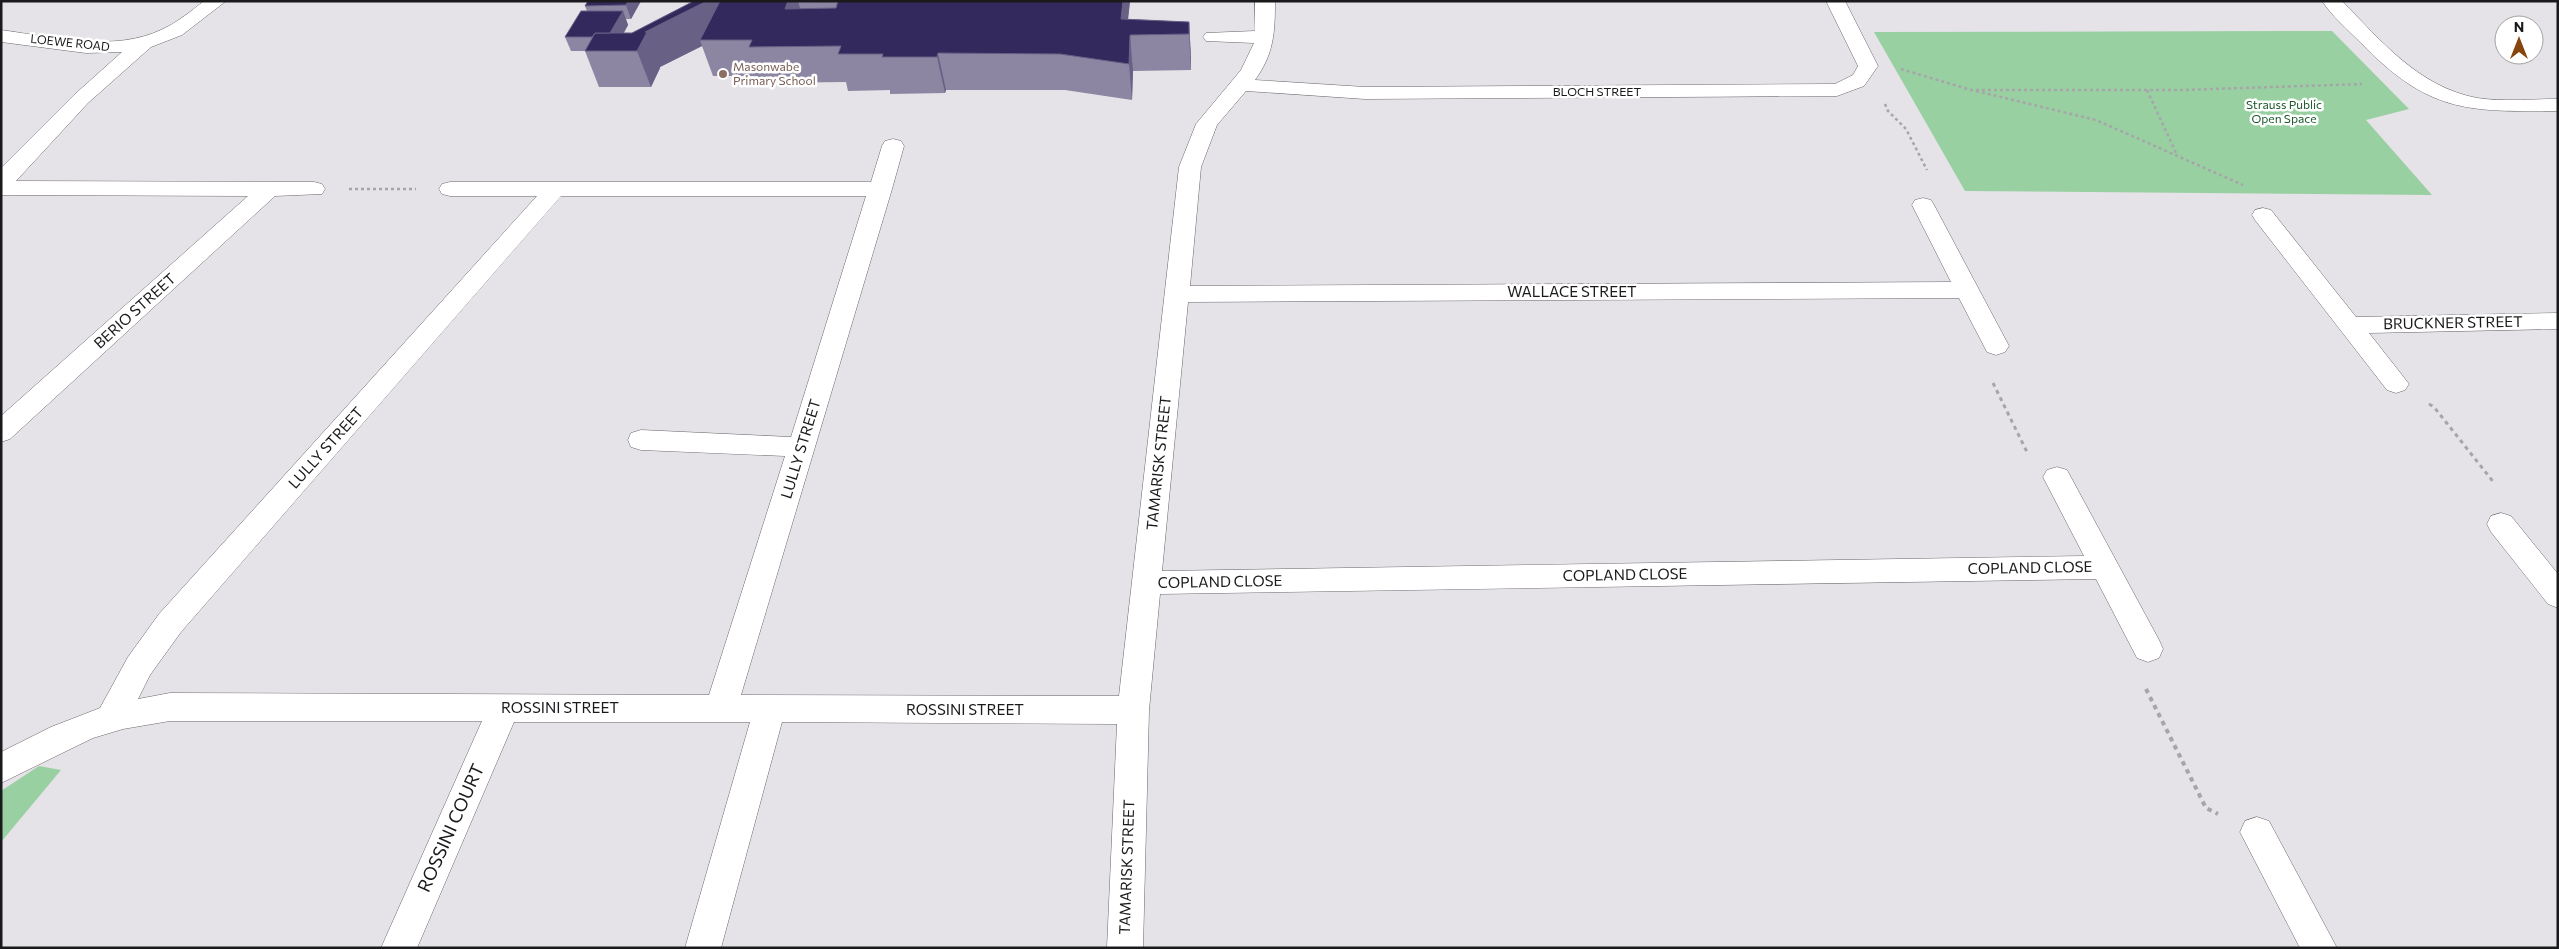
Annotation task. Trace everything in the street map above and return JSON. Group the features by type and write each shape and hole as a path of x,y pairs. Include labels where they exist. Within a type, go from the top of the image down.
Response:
{"street":[{"name":"LOEWE ROAD","path":"1,36 100,48 144,43 181,27 217,1"},
{"name":"TAMARISK STREET","path":"1125,948 1133,710 1190,167 1197,145 1207,124 1222,104 1242,85 1257,60 1265,37 1265,1"},
{"path":"1835,1 1863,74"},
{"path":"2331,1 2415,82 2444,96 2477,104 2558,105"},
{"path":"1214,37 1265,37"},
{"path":"144,43 81,99 7,175 2,188 314,189"},
{"name":"BLOCH STREET","path":"1242,85 1375,93 1824,91 1837,90 1863,74"},
{"name":"LULLY STREET","path":"721,708 893,146"},
{"name":"BERIO STREET","path":"1,432 269,189"},
{"path":"450,189 881,189"},
{"name":"LULLY STREET","path":"112,717 138,666 170,623 555,189"},
{"path":"1923,205 1996,346"},
{"name":"BRUCKNER STREET","path":"2263,215 2396,384"},
{"name":"WALLACE STREET","path":"1177,294 1967,290"},
{"name":"BRUCKNER STREET","path":"2349,325 2558,321"},
{"path":"641,440 802,447"},
{"name":"COPLAND CLOSE","path":"2057,478 2148,649"},
{"path":"2501,524 2558,596"},
{"name":"COPLAND CLOSE","path":"1146,583 2104,566"},
{"name":"ROSSINI STREET","path":"1,769 54,739 112,717 170,707 1133,710"},
{"name":"ROSSINI COURT","path":"399,948 504,708"},
{"path":"704,948 770,709"},
{"path":"2257,832 2319,948"}],"path":[{"path":"1923,205 1932,179 1906,129 1888,111 1880,94 1863,74 1894,68 1971,90 2096,120 2246,187"},
{"path":"1971,90 2147,90 2415,82"},
{"path":"2147,90 2178,156"},
{"path":"314,189 450,189"},
{"path":"1996,346 1984,366 2033,463 2057,478"},
{"path":"2396,384 2434,407 2504,496 2501,524"},
{"path":"2148,649 2136,670 2206,808 2257,832"}],"green space":[{"name":"Strauss Public Open Space","path":"2332,31 2409,109 2366,120 2432,195 1965,191 1874,32"},
{"path":"39,766 61,770 1,842 1,791"}],"building":[{"path":"588,1 628,1 626,5 585,6"},
{"path":"694,1 707,1 645,32 647,32 637,51 585,51 595,33 632,33"},
{"path":"720,1 788,1 785,9 836,8 838,1 1123,1 1121,19 1189,22 1189,34 1130,35 1129,64 1060,54 938,53 937,57 882,57 883,54 838,54 841,46 749,47 752,40 700,40"},
{"path":"581,11 623,11 610,33 595,33 592,37 565,37"}],"place":[{"name":"Masonwabe Primary School","path":"723,74"}]}
